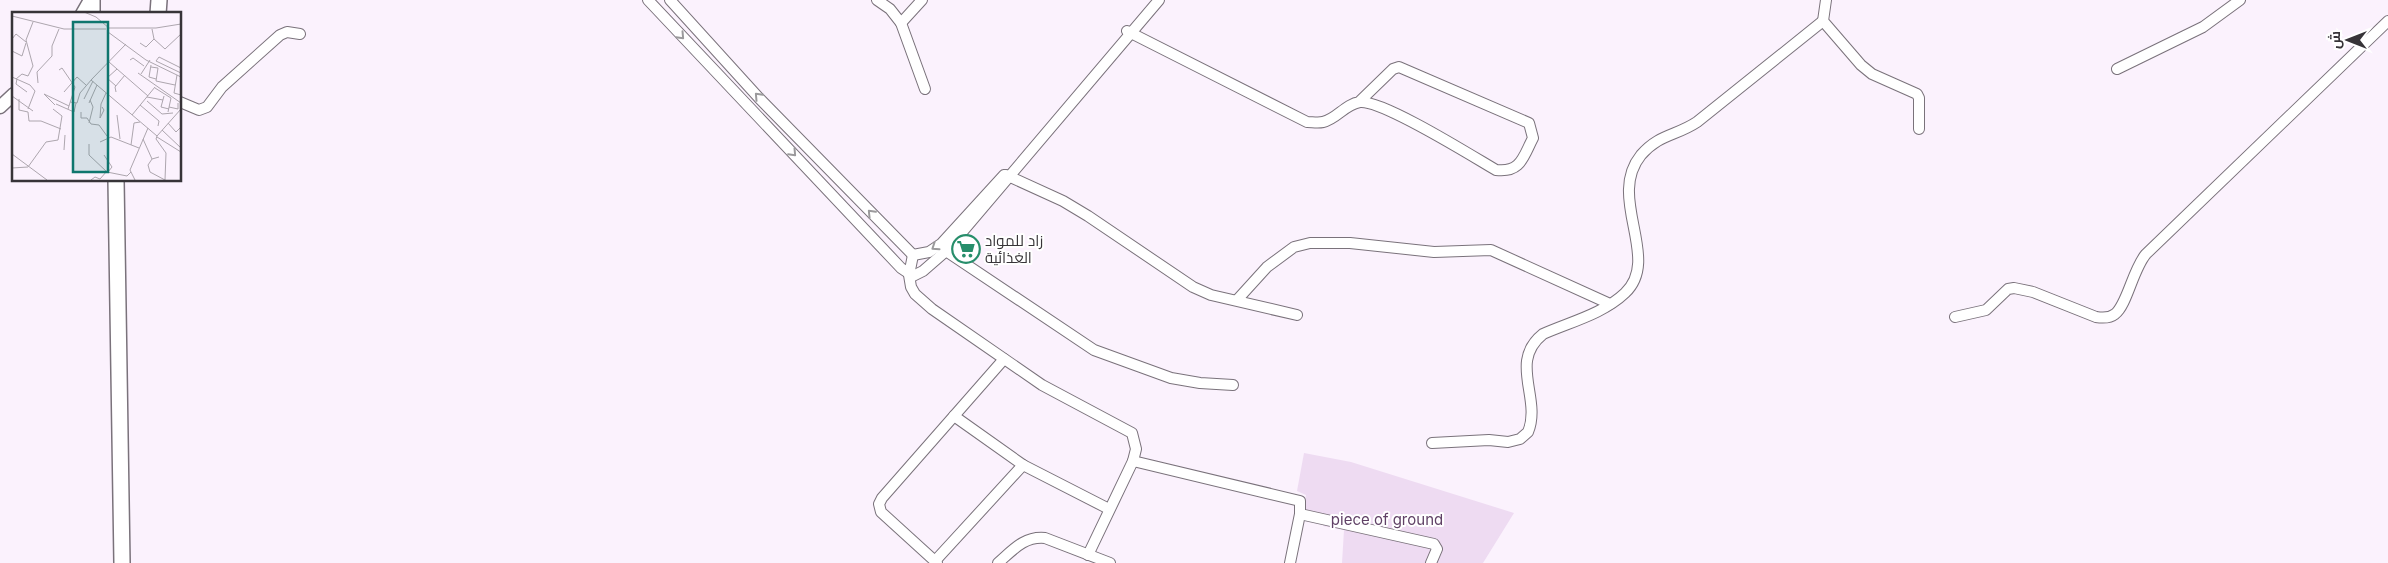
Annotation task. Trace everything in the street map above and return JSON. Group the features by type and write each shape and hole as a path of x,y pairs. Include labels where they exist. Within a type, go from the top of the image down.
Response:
{"main road":[{"path":"116,181 122,563"}],"street":[{"path":"83,12 91,0"},
{"path":"648,0 909,275 917,275 946,251 1129,32 1159,0"},
{"path":"670,0 759,98 913,255"},
{"path":"877,0 890,9 901,23 925,89"},
{"path":"901,23 922,0"},
{"path":"1129,32 1151,0"},
{"path":"1432,443 1489,440 1508,442 1520,438 1529,428 1530,392 1526,356 1534,341 1543,334 1610,304 1627,291 1636,272 1638,255 1627,189 1631,172 1641,155 1661,137 1680,132 1696,122 1823,21 1826,0"},
{"path":"2118,69 2203,27 2240,0"},
{"path":"1823,21 1860,65 1872,74 1917,94 1920,129"},
{"path":"1954,317 1986,310 2008,289 2014,288 2033,292 2096,317 2105,318 2115,314 2122,304 2139,262 2146,254 2387,25"},
{"path":"181,102 199,110 207,107 222,87 280,34 287,32 300,34"},
{"path":"1129,32 1307,122 1322,122 1359,102 1392,69 1399,67 1529,123 1533,138 1516,168 1508,172 1496,170 1388,110 1359,102"},
{"path":"0,107 12,96"},
{"path":"913,255 929,252 941,244 1008,176"},
{"path":"1008,176 1080,211 1192,287 1211,295 1297,315"},
{"path":"1237,300 1268,267 1294,247 1310,243 1350,243 1434,252 1491,250 1610,304"},
{"path":"946,251 1094,350 1171,378 1200,383 1233,385"},
{"path":"913,255 909,275 914,294 920,299 1042,385 1132,433 1136,449 1133,460 1088,555"},
{"path":"1004,359 882,498 879,504 881,512 936,562 1023,465"},
{"path":"954,416 1023,465 1109,509"},
{"path":"1133,460 1300,501 1300,514 1290,563"},
{"path":"1300,514 1434,544 1438,549 1431,563"},
{"path":"998,563 1024,540 1034,537 1045,538 1110,563"}],"green space":[{"name":"piece of ground","path":"1304,453 1351,462 1514,513 1483,563 1342,563 1344,530 1323,526 1326,515 1322,524 1302,519 1306,495 1297,491"}],"place":[{"name":"زاد للمواد الغذائية","path":"966,249"}]}
